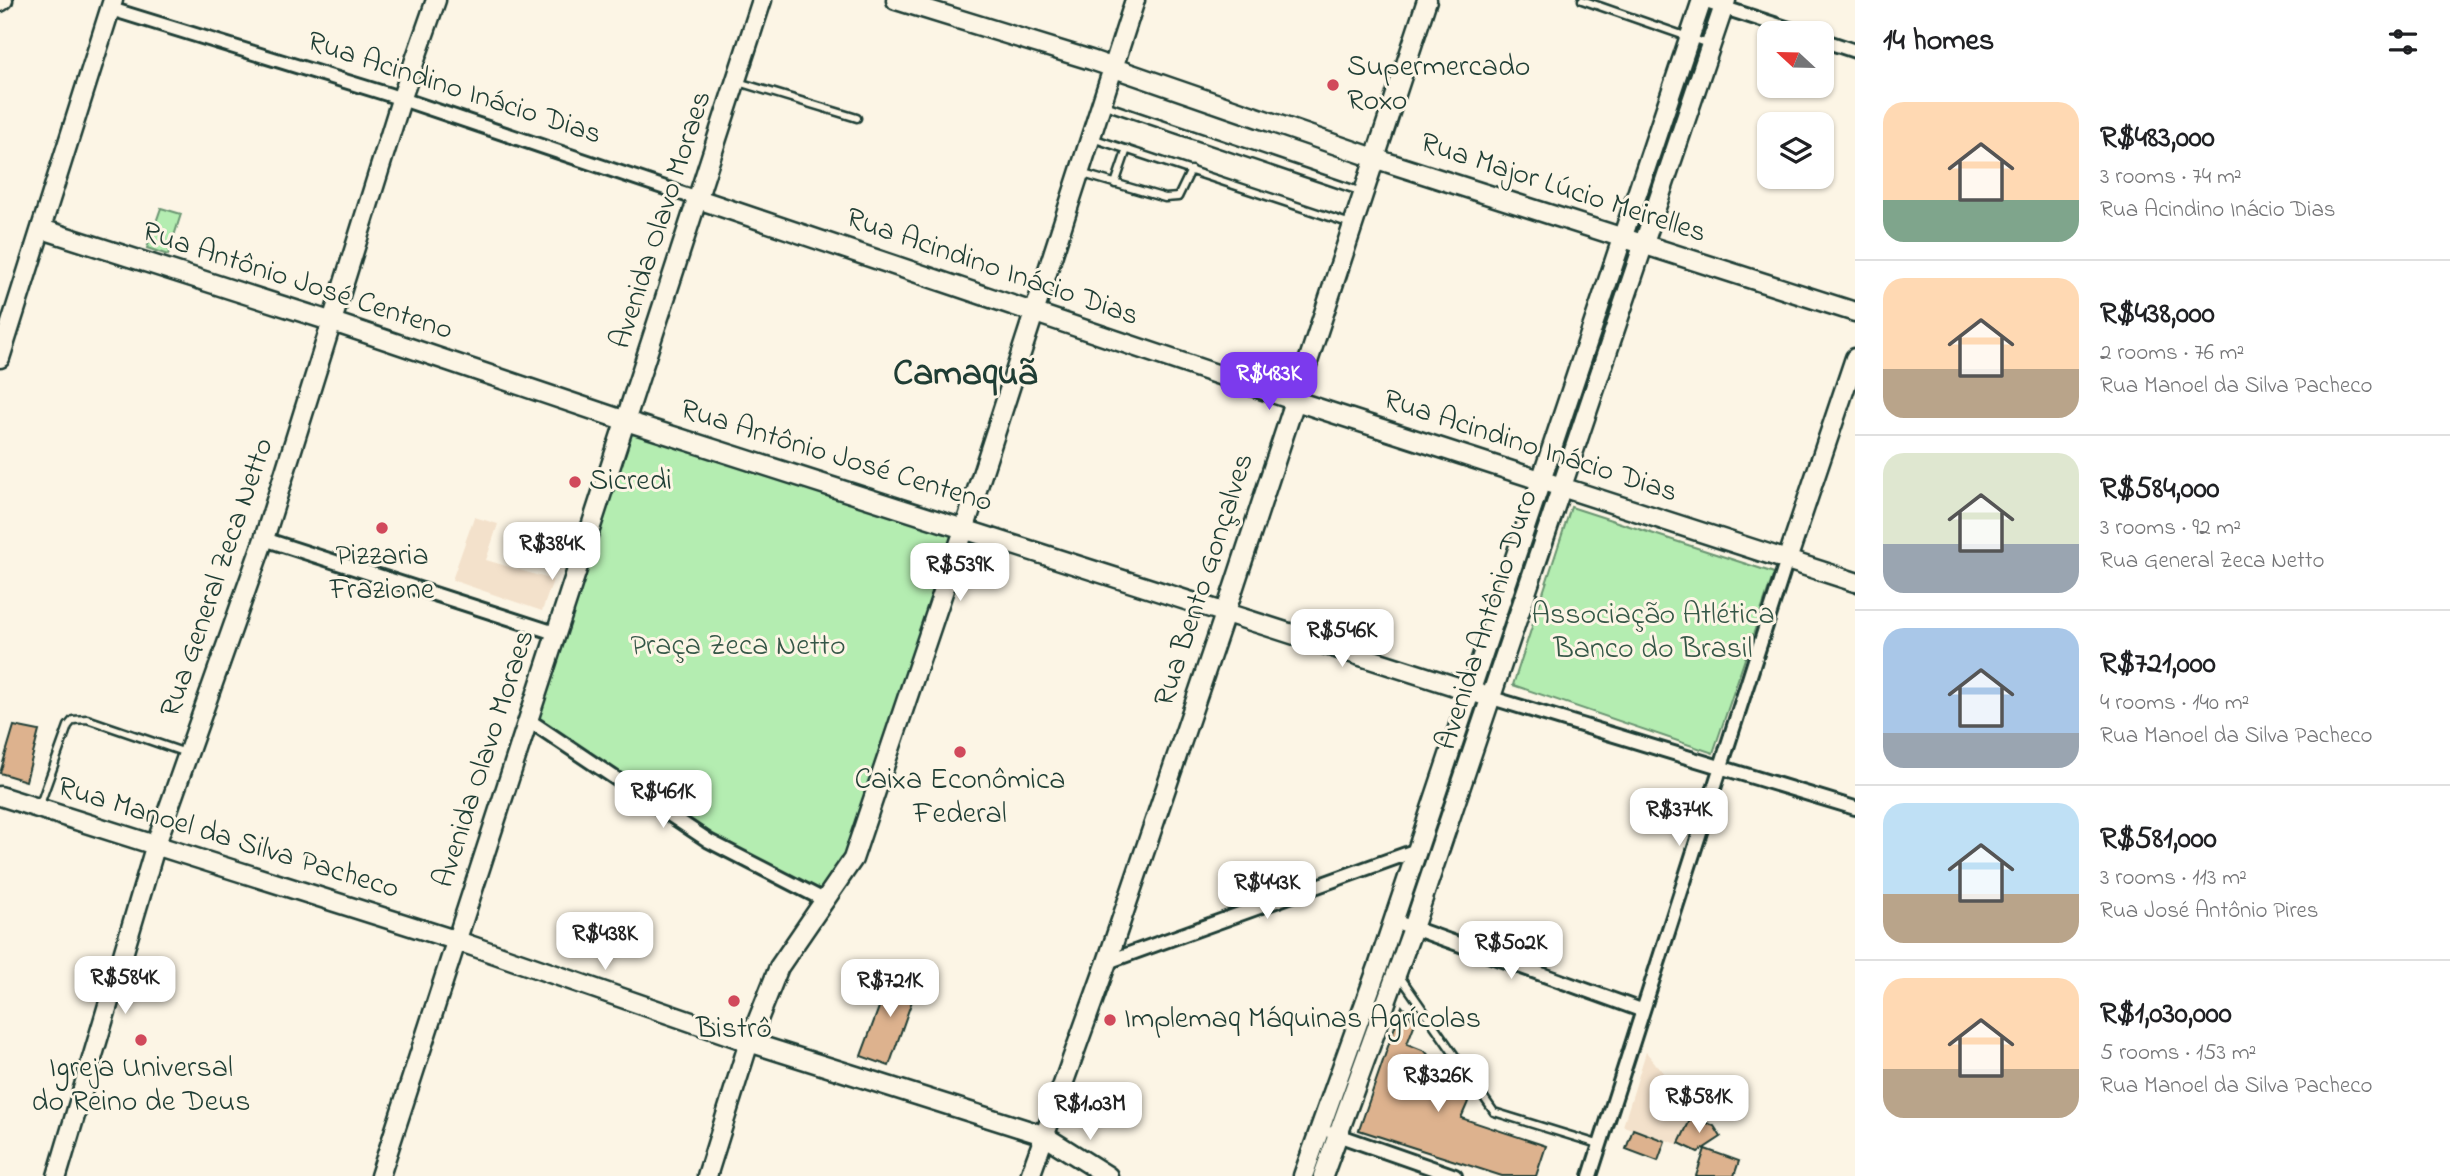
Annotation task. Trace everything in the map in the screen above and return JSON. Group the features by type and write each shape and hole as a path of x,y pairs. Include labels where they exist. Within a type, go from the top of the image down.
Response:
{"street":[{"name":"Rua General Zeca Netto","path":"57,1176 156,844 264,539 401,100 436,0"},
{"name":"Avenida Olavo Moraes","path":"380,1176 762,0"},
{"name":"Rua Major Lúcio Meirelles","path":"896,0 1113,67 1373,158 1855,313"},
{"path":"707,1176 749,1042 779,967 853,859 965,527 1135,0"},
{"name":"Rua Bento Gonçalves","path":"1030,1176 1107,961 1226,611 1351,224 1427,0"},
{"path":"1702,0 1724,4 1770,21"},
{"name":"Avenida Antônio Duro","path":"1303,1176 1380,964 1702,0"},
{"name":"Rua Acindino Inácio Dias","path":"112,4 1294,400 1855,582"},
{"path":"0,358 112,4"},
{"name":"Avenida Antônio Duro","path":"1323,1176 1340,1136 1492,698 1724,4"},
{"path":"1834,44 1855,51"},
{"name":"Rua Antônio José Centeno","path":"43,229 333,322 626,421 965,527 1492,698 1855,808"},
{"path":"1590,1176 1641,1010 1855,358"},
{"path":"264,539 555,633"},
{"path":"527,719 709,841 824,900"},
{"name":"Rua Manoel da Silva Pacheco","path":"0,796 455,940 749,1042 1043,1135 1108,1176"},
{"path":"1107,961 1418,850"},
{"path":"1394,921 1641,1010"},
{"path":"1322,1129 1455,1176"}],"lane":[{"path":"1582,0 1710,45"},
{"path":"736,81 857,118"},
{"path":"1101,104 1362,192"},
{"path":"1090,137 1351,224"},
{"path":"1115,184 1126,149"},
{"path":"1079,173 1165,198 1178,197 1191,170"},
{"path":"38,809 68,726 73,720 87,719 188,753"},
{"path":"1380,964 1397,972 1494,1112 1601,1145"}],"shaded area":[{"path":"474,517 498,524 486,560 553,580 542,611 452,580"},
{"path":"1646,1052 1703,1121 1690,1148 1623,1126"}],"green space":[{"path":"161,208 181,214 168,255 147,248"},
{"name":"Praça Zeca Netto","path":"627,425 957,530 847,859 823,893 710,834 535,725"},
{"name":"Associação Atlética Banco do Brasil","path":"1571,507 1774,573 1713,753 1513,685"}],"building":[{"path":"14,726 39,731 26,781 0,773"},
{"path":"892,972 919,981 889,1066 861,1056"},
{"path":"1402,1006 1415,1023 1407,1044 1425,1051 1468,1102 1461,1118 1546,1146 1536,1176 1502,1176 1359,1130"},
{"path":"1692,1116 1714,1126 1721,1137 1698,1152 1679,1143"},
{"path":"1633,1129 1665,1141 1658,1161 1626,1149"},
{"path":"1705,1149 1739,1161 1734,1176 1696,1176"}],"place":[{"name":"Supermercado Roxo","path":"1333,85"},
{"name":"Sicredi","path":"575,482"},
{"name":"Pizzaria Frazione","path":"382,528"},
{"name":"Caixa Econômica Federal","path":"960,752"},
{"name":"Bistrô","path":"734,1001"},
{"name":"Implemaq Máquinas Agrícolas","path":"1110,1020"},
{"name":"Igreja Universal do Reino de Deus","path":"141,1040"}],"district":[{"name":"Camaquã","path":"965,375"}]}
